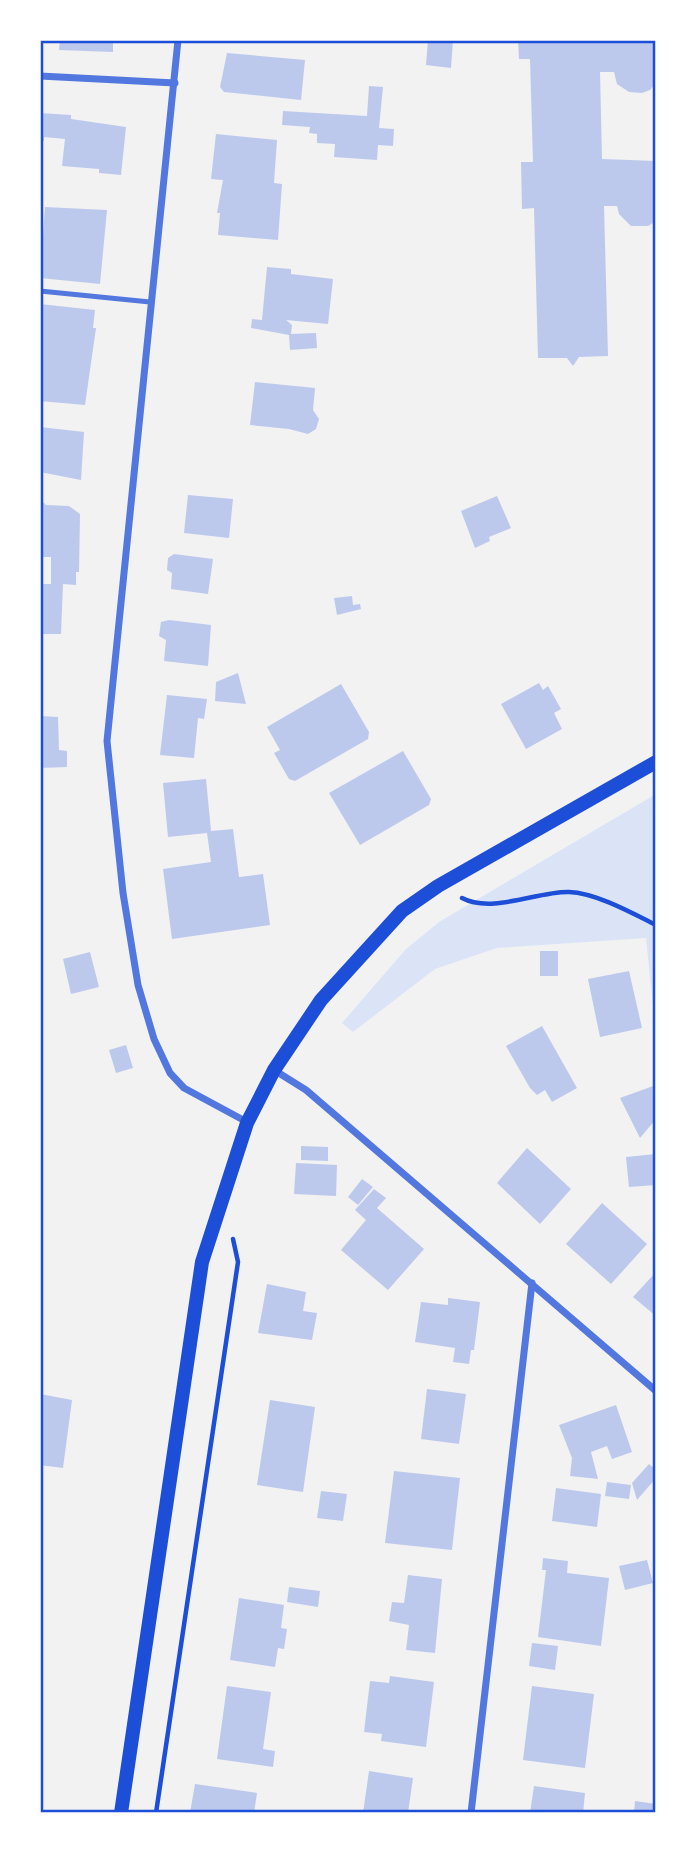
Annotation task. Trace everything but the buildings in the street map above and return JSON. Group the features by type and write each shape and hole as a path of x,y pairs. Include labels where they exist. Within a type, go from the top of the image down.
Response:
{"main road":[{"path":"121,1813 202,1262 222,1193 247,1123 274,1070 321,1000 402,911 438,886 656,762"}],"street":[{"path":"178,40 107,741 123,893 138,985 154,1039 170,1073 184,1088 247,1123"},
{"path":"40,76 175,83"},
{"path":"274,1070 306,1090 656,1391"},
{"path":"471,1813 532,1283"}],"lane":[{"path":"40,291 150,302"}],"path":[{"path":"438,886 467,901 506,902 570,892 624,908 656,925"},
{"path":"156,1813 238,1262 222,1193"}],"shaded area":[{"path":"656,794 656,1036 646,938 497,948 435,969 353,1032 342,1023 406,949 439,922"}]}
